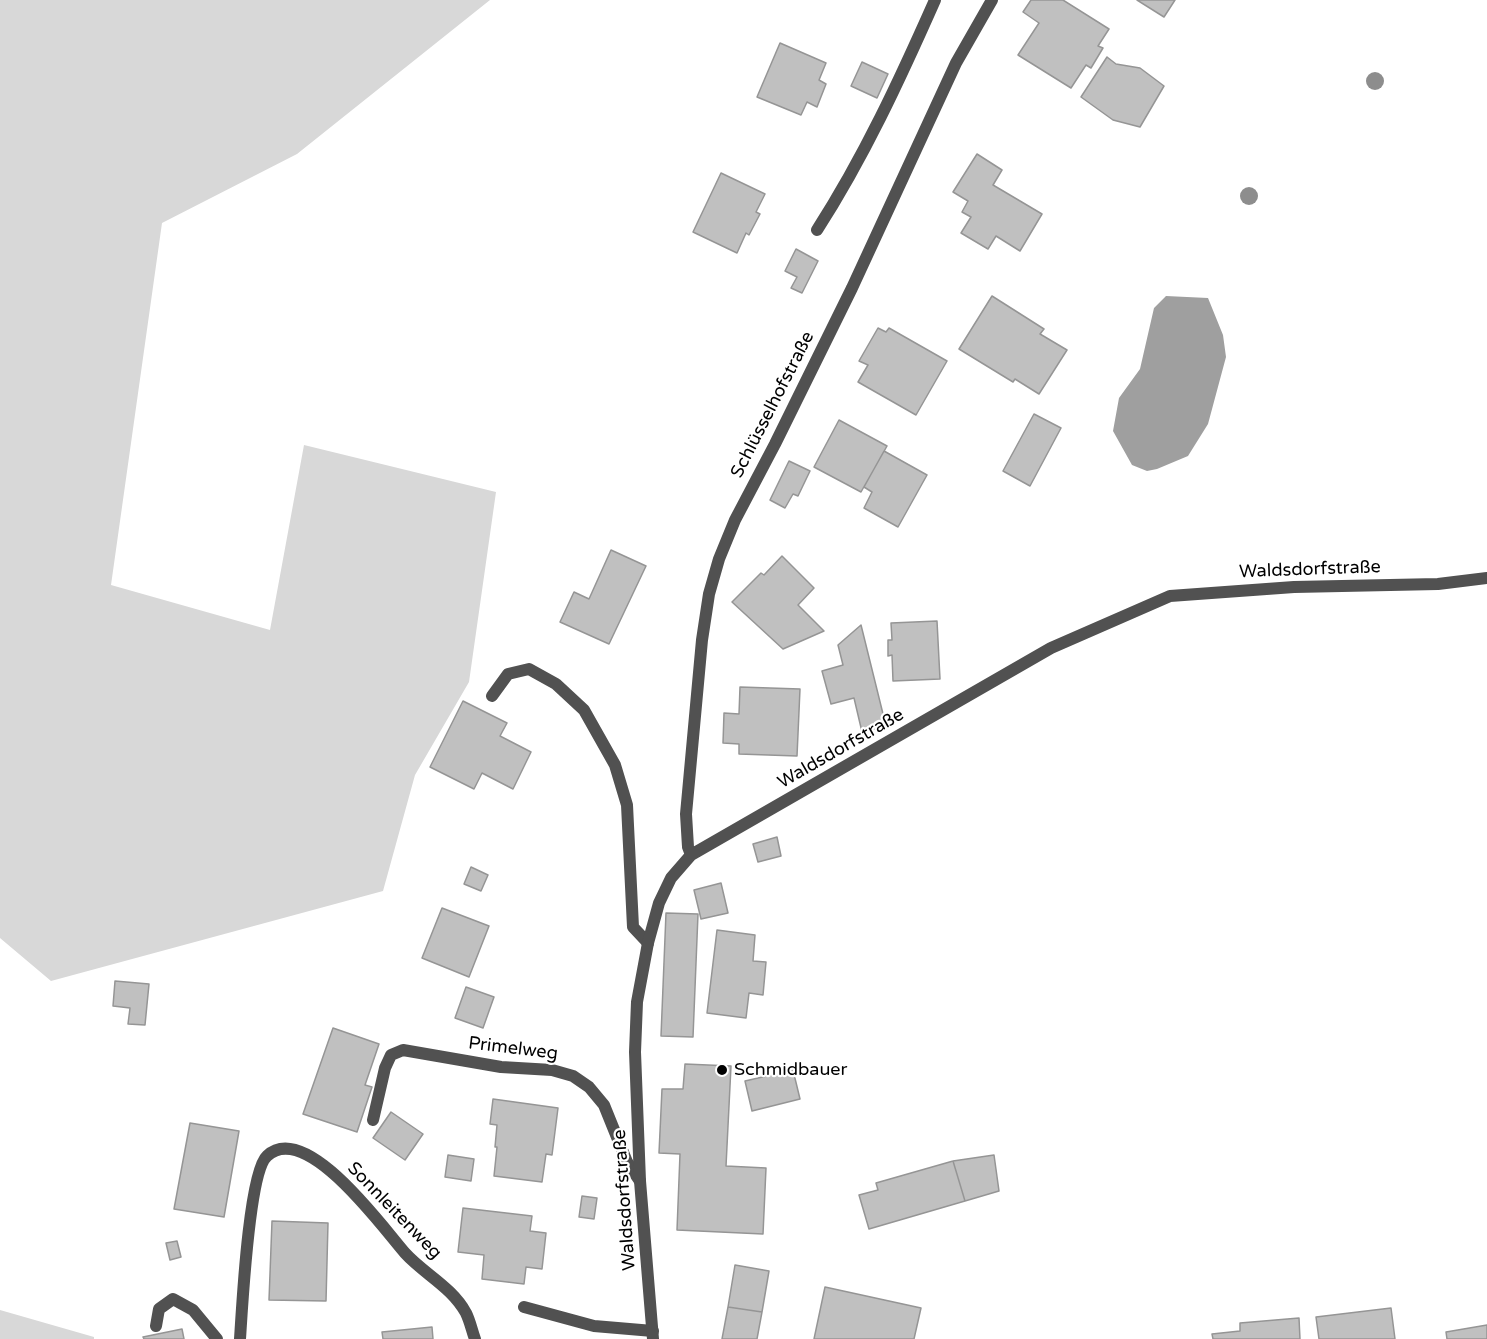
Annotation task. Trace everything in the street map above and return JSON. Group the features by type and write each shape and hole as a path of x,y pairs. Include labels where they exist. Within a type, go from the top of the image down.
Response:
{"street":[{"path":"817,230 855,168 895,91 935,0"},
{"name":"Schlüsselhofstraße","path":"691,855 688,846 686,814 702,640 709,594 719,559 735,520 852,288 956,63 992,0"},
{"name":"Waldsdorfstraße","path":"653,1335 640,1181 635,1042 637,1002 648,943 663,894 671,878 691,855 1051,648 1170,596 1294,587 1438,584 1487,578"},
{"path":"492,696 508,674 529,669 556,684 584,710 615,765 627,805 633,927 648,943"},
{"name":"Primelweg","path":"373,1120 385,1068 391,1055 403,1050 501,1067 552,1070 573,1076 589,1087 604,1105 627,1162 640,1181"},
{"name":"Sonnleitenweg","path":"240,1339 248,1238 252,1205 260,1171 265,1158 274,1151 285,1149 298,1152 314,1160 329,1169 347,1185 407,1255 451,1293 465,1313 475,1339"},
{"path":"156,1326 159,1309 173,1299 193,1310 217,1339"},
{"path":"524,1307 594,1326 653,1335"}],"shaded area":[{"path":"0,0 490,0 297,154 162,223 111,585 270,630 304,445 496,492 469,682 415,775 383,891 51,981 0,938"},
{"path":"1166,296 1208,298 1223,335 1226,357 1208,424 1188,456 1147,471 1132,465 1113,431 1119,398 1140,369 1154,308"},
{"path":"0,1310 94,1337 94,1339 0,1339"}],"building":[{"path":"1031,0 1063,0 1109,29 1098,46 1103,48 1091,68 1086,65 1071,88 1018,55 1039,23 1023,12"},
{"path":"1137,0 1175,0 1164,17"},
{"path":"780,43 826,63 819,80 826,84 817,107 807,102 801,115 757,97"},
{"path":"1107,57 1116,64 1140,68 1164,86 1140,127 1113,120 1081,97"},
{"path":"862,62 888,74 877,98 851,86"},
{"path":"977,154 1002,170 993,185 1042,214 1020,251 996,236 988,249 961,233 971,217 962,212 968,201 953,192"},
{"path":"721,173 765,194 756,212 760,214 749,235 746,233 737,253 693,232"},
{"path":"796,249 818,261 802,293 791,288 797,277 785,271"},
{"path":"992,296 1044,329 1040,334 1067,350 1039,394 1015,379 1013,382 959,349"},
{"path":"878,328 886,332 889,328 947,361 916,415 858,382 868,365 859,361"},
{"path":"1034,414 1061,428 1030,486 1003,471"},
{"path":"839,420 887,446 861,492 814,467"},
{"path":"884,451 927,475 898,527 864,508 872,492 864,487"},
{"path":"789,461 810,471 798,496 793,494 785,508 770,500"},
{"path":"611,550 646,566 609,644 560,622 574,592 589,599"},
{"path":"782,556 814,588 798,605 824,631 783,649 732,602"},
{"path":"937,621 940,679 893,681 892,655 888,656 888,640 892,640 891,623"},
{"path":"861,625 886,726 862,732 854,698 831,704 822,671 843,665 838,645"},
{"path":"740,687 800,689 797,756 739,754 739,744 723,743 724,713 739,714"},
{"path":"463,701 507,723 500,736 531,752 513,789 482,773 474,789 430,767"},
{"path":"777,837 781,856 758,862 753,844"},
{"path":"471,867 488,875 481,891 464,884"},
{"path":"721,883 728,913 701,919 694,890"},
{"path":"442,908 489,926 469,977 422,958"},
{"path":"666,913 698,914 693,1037 661,1036"},
{"path":"717,930 755,935 753,961 766,962 763,995 749,993 746,1018 707,1013"},
{"path":"115,981 149,984 145,1025 128,1024 130,1008 113,1006"},
{"path":"466,987 494,997 483,1028 455,1018"},
{"path":"333,1028 379,1044 365,1085 372,1087 357,1132 303,1114"},
{"path":"685,1064 731,1066 726,1166 766,1168 763,1234 677,1230 680,1154 659,1153 662,1089 683,1089"},
{"path":"793,1070 800,1099 752,1111 745,1081"},
{"path":"493,1099 558,1108 552,1155 546,1154 542,1182 494,1176 497,1125 490,1124"},
{"path":"391,1112 423,1134 405,1160 373,1138"},
{"path":"190,1123 239,1131 224,1217 174,1209"},
{"path":"448,1155 474,1159 471,1181 445,1177"},
{"path":"994,1155 999,1191 965,1201 953,1161"},
{"path":"953,1161 965,1201 869,1229 859,1195 878,1190 876,1183"},
{"path":"582,1196 597,1198 594,1219 579,1217"},
{"path":"463,1208 532,1216 530,1231 546,1233 542,1269 526,1267 524,1284 482,1279 484,1255 458,1252"},
{"path":"272,1221 328,1223 326,1301 269,1300"},
{"path":"177,1241 181,1257 170,1260 166,1243"},
{"path":"735,1265 769,1271 762,1312 728,1307"},
{"path":"825,1287 921,1308 914,1339 814,1339"},
{"path":"728,1307 762,1312 757,1339 722,1339"},
{"path":"1391,1308 1395,1339 1319,1339 1316,1317"},
{"path":"1299,1318 1300,1339 1213,1339 1212,1334 1240,1331 1240,1323"},
{"path":"1487,1325 1487,1339 1447,1339 1446,1332"},
{"path":"432,1327 433,1339 383,1339 382,1332"},
{"path":"182,1329 184,1339 144,1339 143,1337"}],"place":[{"name":"Schmidbauer","path":"722,1070"}]}
